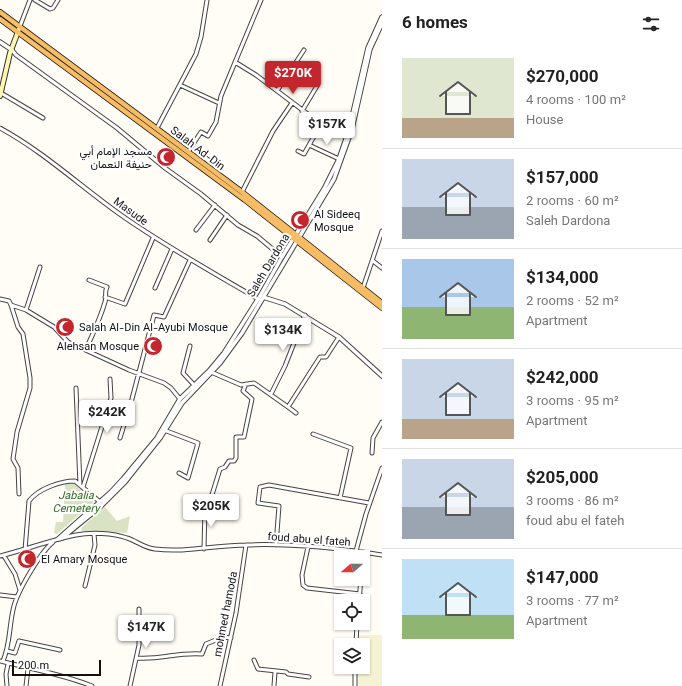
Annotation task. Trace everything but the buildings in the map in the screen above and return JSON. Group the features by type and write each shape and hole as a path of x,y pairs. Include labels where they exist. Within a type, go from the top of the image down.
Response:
{"highway":[{"name":"Salah Ad-Din","path":"0,12 19,29 382,302"},
{"name":"Salah Ad-Din","path":"0,19 19,29 157,128 242,192 382,308"}],"main road":[{"path":"0,95 19,29"}],"street":[{"path":"19,29 30,0"},
{"path":"35,0 50,9 56,5 58,0"},
{"path":"157,128 196,54 201,37 207,0"},
{"path":"188,152 202,132 208,136 216,122 219,103 261,0"},
{"name":"Saleh Dardona","path":"261,298 282,257 297,238 339,159 349,130 368,48 382,17"},
{"name":"Saleh Dardona","path":"56,540 62,538 114,494 164,430 182,403 210,372 261,298 334,178 342,161 352,129 370,49 382,23"},
{"path":"0,42 117,128 215,205 238,225 257,236 282,257"},
{"path":"277,91 304,50"},
{"path":"235,62 321,124 332,130 337,128 349,130"},
{"path":"180,85 219,103"},
{"path":"302,111 317,86"},
{"path":"0,95 43,118"},
{"path":"242,192 263,148 292,103"},
{"path":"298,151 304,154 321,124"},
{"name":"Masude","path":"0,128 52,160 114,210 153,238 190,260 261,298"},
{"path":"309,145 339,159"},
{"path":"196,230 215,205"},
{"path":"210,240 227,215"},
{"path":"363,288 380,242 382,231"},
{"path":"105,297 125,304 153,238"},
{"path":"155,288 172,249"},
{"path":"120,438 154,315 164,317 190,260"},
{"path":"373,261 382,268"},
{"path":"26,310 40,267"},
{"path":"86,349 96,328 105,297 104,293 106,287 89,280"},
{"path":"261,298 285,304 305,315 339,337 382,376"},
{"path":"0,299 9,301 18,327 23,334 30,378 30,388 17,432 14,459 18,468 19,494"},
{"path":"11,305 26,310 54,327 68,342 138,374 164,383 171,388 180,399"},
{"path":"271,394 285,366 305,315"},
{"path":"288,407 320,357 326,357 339,337"},
{"path":"190,346 183,373 194,385"},
{"path":"210,372 241,384 254,383 296,413"},
{"name":"Saleh Dardona","path":"1,661 7,651 13,610 17,597 45,551 100,502 123,479 164,430 180,399 210,372"},
{"path":"81,486 111,398 110,379"},
{"path":"211,498 220,469 225,467 229,461 234,461 236,458 236,437 244,437 252,399 243,391 246,384"},
{"path":"76,388 81,486"},
{"path":"372,453 373,438 382,422"},
{"path":"164,430 198,443 188,478 179,473"},
{"path":"313,434 352,448 340,498"},
{"path":"356,550 369,503 382,468"},
{"path":"24,550 29,500 56,483 75,481 100,502"},
{"path":"276,545 279,506 258,503 260,487 269,485 369,503"},
{"path":"204,549 205,507"},
{"path":"85,586 95,545 94,534"},
{"name":"foud abu el fateh","path":"2,556 56,540 77,535 94,534 126,537 138,544 155,549 204,549 246,544 325,547 348,550"},
{"name":"mohmed hamoda","path":"220,686 236,612 246,544"},
{"path":"308,547 302,575 302,585 306,588 360,594 361,586"},
{"name":"foud abu el fateh","path":"370,553 382,555"},
{"path":"2,556 15,574 20,590"},
{"path":"0,596 17,597"},
{"path":"130,686 139,645 140,609"},
{"path":"137,658 150,659 158,656 188,652 202,654 206,644 223,637 231,638"},
{"path":"7,651 15,653 19,641 60,650"},
{"path":"254,660 258,669 286,672 288,674 309,677"},
{"path":"1,661 28,669 60,674 92,686"},
{"path":"7,686 8,664"},
{"path":"26,686 28,669"},
{"path":"274,686 275,672"},
{"path":"355,674 355,686"}],"shaded area":[{"path":"359,635 382,635 382,686 358,686 358,674 370,674 370,638 359,638"}],"green space":[{"name":"Jabalia Cemetery","path":"65,483 74,484 94,502 57,534 54,533 56,522 63,522"},
{"name":"Jabalia Cemetery","path":"105,507 117,521 130,516 127,533 82,531 81,528"}],"place":[{"name":"مسجد الإمام أبي حنيفة النعمان","path":"166,157"},
{"name":"Al Sideeq Mosque","path":"300,220"},
{"name":"Salah Al-Din Al-Ayubi Mosque","path":"65,327"},
{"name":"Alehsan Mosque","path":"153,346"},
{"name":"El Amary Mosque","path":"27,559"}]}
